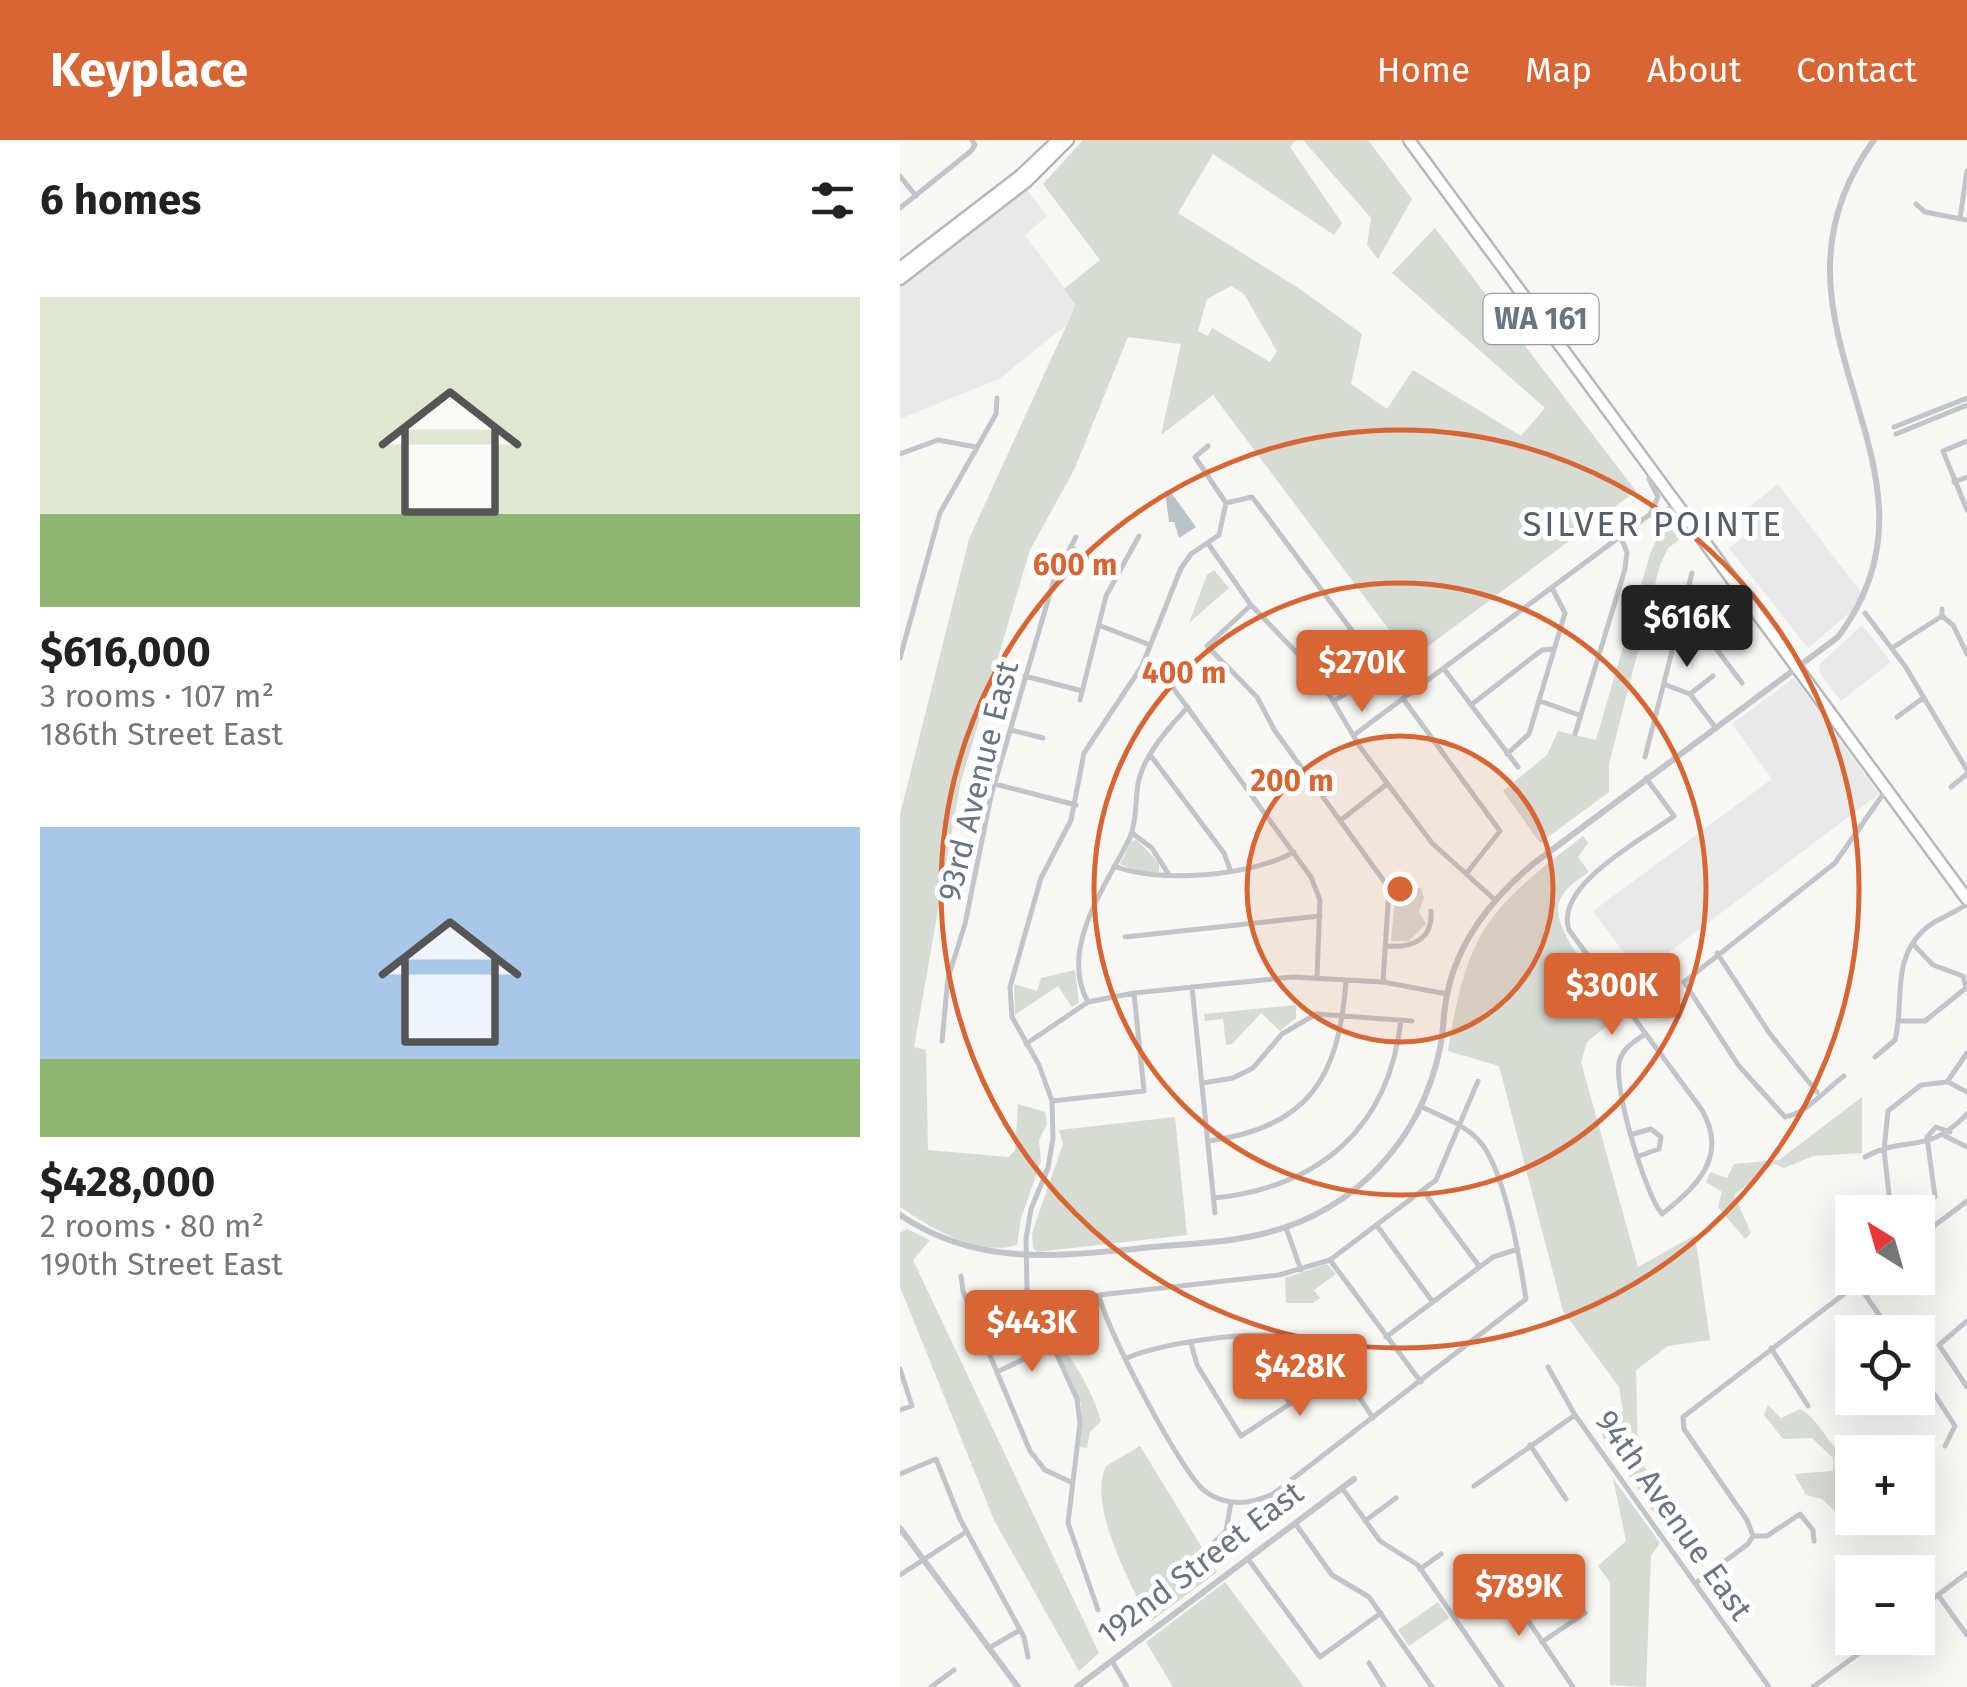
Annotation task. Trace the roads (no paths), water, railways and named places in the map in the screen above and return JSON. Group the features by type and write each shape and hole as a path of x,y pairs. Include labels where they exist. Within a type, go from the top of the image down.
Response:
{"main road":[{"path":"900,268 1020,176 1058,140"},
{"path":"900,279 1027,181 1068,140"},
{"name":"WA 161","path":"1409,140 1888,788 1967,902"}],"street":[{"path":"1844,300 1838,280 1835,237 1842,200 1855,169 1874,140"},
{"path":"900,208 974,142"},
{"path":"1916,204 1925,212 1963,220 1967,171"},
{"path":"900,176 916,196"},
{"path":"900,658 940,513 998,408 997,398"},
{"path":"1902,450 1894,427 1967,401"},
{"path":"900,454 938,440 976,448"},
{"path":"1967,441 1942,451 1967,510"},
{"path":"1098,1610 1087,1566 1070,1529 1079,1411 1027,1289 1025,1258 1031,1209 1051,1150 1052,1101 1012,1017 1012,974 1041,878 1076,806 1084,753 1142,666 1180,568 1191,554 1209,545 1224,523 1226,503 1195,457 1208,446"},
{"path":"1650,514 1658,497 1649,479 1652,470"},
{"path":"1954,482 1967,477"},
{"path":"1226,503 1252,497 1382,671 1334,701"},
{"path":"1354,736 1650,514 1670,508 1684,521 1690,520"},
{"path":"1080,700 1106,596 1139,536"},
{"name":"93rd Avenue East","path":"942,1040 948,978 966,924 995,784 1054,576 1076,537"},
{"path":"1575,734 1625,570 1627,552 1621,538"},
{"path":"1209,545 1251,605 1303,656 1387,784 1432,843 1495,900"},
{"path":"1071,547 1117,575"},
{"path":"1645,757 1692,572"},
{"path":"1507,754 1525,740 1565,613 1552,588"},
{"path":"900,1215 956,1244 1025,1258 1244,1237 1286,1228 1327,1209 1359,1187 1394,1151 1422,1107 1435,1072 1447,994 1467,942 1495,900 1519,876 1646,778 1798,667 1865,613 1876,599"},
{"path":"1251,605 1207,646 1257,697 1275,731 1389,888 1383,982"},
{"path":"1684,606 1742,683"},
{"path":"1892,648 1942,612 1967,654"},
{"path":"1865,613 1892,648 1967,772 1950,787"},
{"path":"1100,626 1150,645"},
{"path":"1471,704 1542,650 1555,649"},
{"path":"1444,669 1518,768"},
{"path":"1025,676 1082,691"},
{"path":"1690,694 1713,676"},
{"path":"1171,685 1294,852 1316,888 1320,916 1317,977"},
{"path":"1666,685 1690,694 1715,727"},
{"path":"1897,716 1922,698"},
{"path":"1403,700 1500,832 1466,874"},
{"path":"1540,701 1579,714"},
{"path":"1088,1002 1078,960 1095,901 1132,833 1140,774 1188,707"},
{"path":"1011,730 1042,738"},
{"path":"1151,756 1224,852 1230,870"},
{"path":"1645,1034 1622,1052 1619,1068 1648,1194 1662,1214 1696,1188 1706,1171 1709,1123 1645,1034 1570,930 1566,914 1580,885 1674,816 1646,778"},
{"path":"995,784 1076,806"},
{"path":"1341,820 1387,784"},
{"path":"1844,1076 1788,1118 1739,1066 1684,982 1835,863 1888,788"},
{"path":"1132,833 1152,848 1168,875"},
{"path":"1114,866 1140,876 1168,875 1268,864 1294,852"},
{"path":"1875,1057 1894,1040 1901,968 1913,944 1924,928 1967,902"},
{"path":"1387,946 1408,946 1421,940 1431,925 1431,911"},
{"path":"1125,937 1320,916"},
{"path":"1898,1021 1926,1020 1966,988 1963,976 1933,964 1913,944"},
{"path":"1717,953 1770,1034 1818,1092"},
{"path":"1026,1044 1088,1002 1134,993 1317,977 1383,982 1447,994"},
{"path":"1208,1141 1258,1132 1301,1106 1333,1059 1346,980"},
{"path":"1192,987 1215,1213"},
{"path":"1052,1101 1144,1090 1134,993"},
{"path":"1202,1082 1233,1078 1253,1068 1297,1022 1316,1014 1412,1021"},
{"path":"1214,1198 1249,1194 1288,1182 1343,1146 1381,1096 1398,1049 1401,1020"},
{"path":"1947,1082 1967,1053"},
{"path":"1036,1316 1099,1295 1301,1270 1330,1260 1424,1192 1442,1171 1478,1081"},
{"path":"1890,1195 1884,1150 1886,1114 1921,1085 1947,1082 1967,1092"},
{"path":"1099,1295 1126,1358 1191,1477 1210,1495 1230,1502 1254,1502 1272,1494 1526,1299 1518,1248 1487,1151 1460,1126 1422,1107"},
{"path":"1865,1157 1948,1134 1967,1114"},
{"path":"1935,1195 1927,1142 1936,1127 1967,1147"},
{"path":"1633,1134 1652,1129 1660,1136 1659,1150 1639,1156"},
{"path":"1424,1192 1480,1267"},
{"path":"1935,1225 1967,1201"},
{"path":"1378,1227 1433,1301"},
{"path":"1286,1228 1301,1270"},
{"path":"1386,1336 1480,1267 1518,1248"},
{"path":"1330,1260 1421,1383"},
{"path":"962,1276 963,1291 1033,1456 1054,1476 1072,1482"},
{"path":"1752,1537 1681,1420 1692,1406 1841,1295"},
{"path":"1966,1384 1939,1345 1967,1321"},
{"path":"1126,1358 1157,1347 1288,1334 1315,1344 1340,1371 1373,1418"},
{"path":"1252,1337 1259,1359 1291,1404"},
{"path":"1191,1344 1197,1365 1241,1436 1340,1371"},
{"path":"997,1372 1051,1346"},
{"path":"1770,1348 1808,1406"},
{"name":"94th Avenue East","path":"1548,1366 1575,1415 1768,1687"},
{"path":"900,1369 912,1406 900,1410"},
{"path":"1935,1396 1954,1426 1945,1446"},
{"path":"1474,1486 1575,1415"},
{"path":"1530,1445 1566,1499"},
{"path":"900,1474 936,1459 966,1532 1020,1630 1028,1658"},
{"name":"192nd Street East","path":"1076,1687 1354,1479"},
{"path":"1342,1488 1385,1546 1420,1569 1502,1687"},
{"path":"1366,1521 1396,1498"},
{"path":"1210,1546 1226,1531 1230,1502"},
{"path":"1697,1582 1752,1537 1767,1536 1800,1514 1813,1530 1814,1541"},
{"path":"1295,1523 1332,1575 1364,1592 1432,1687"},
{"path":"900,1528 1018,1687"},
{"path":"900,1575 966,1532"},
{"path":"1420,1569 1441,1554"},
{"path":"1248,1558 1320,1657 1380,1614"},
{"path":"1494,1570 1573,1687"},
{"path":"1935,1597 1967,1573"},
{"path":"1938,1595 1967,1635"},
{"path":"1542,1642 1585,1613"},
{"path":"989,1648 1020,1630"},
{"path":"1813,1687 1857,1655"},
{"path":"1112,1661 1127,1687"},
{"path":"1369,1663 1384,1687"},
{"path":"931,1687 954,1670"}],"district":[{"name":"SILVER POINTE","path":"1653,524"}]}
